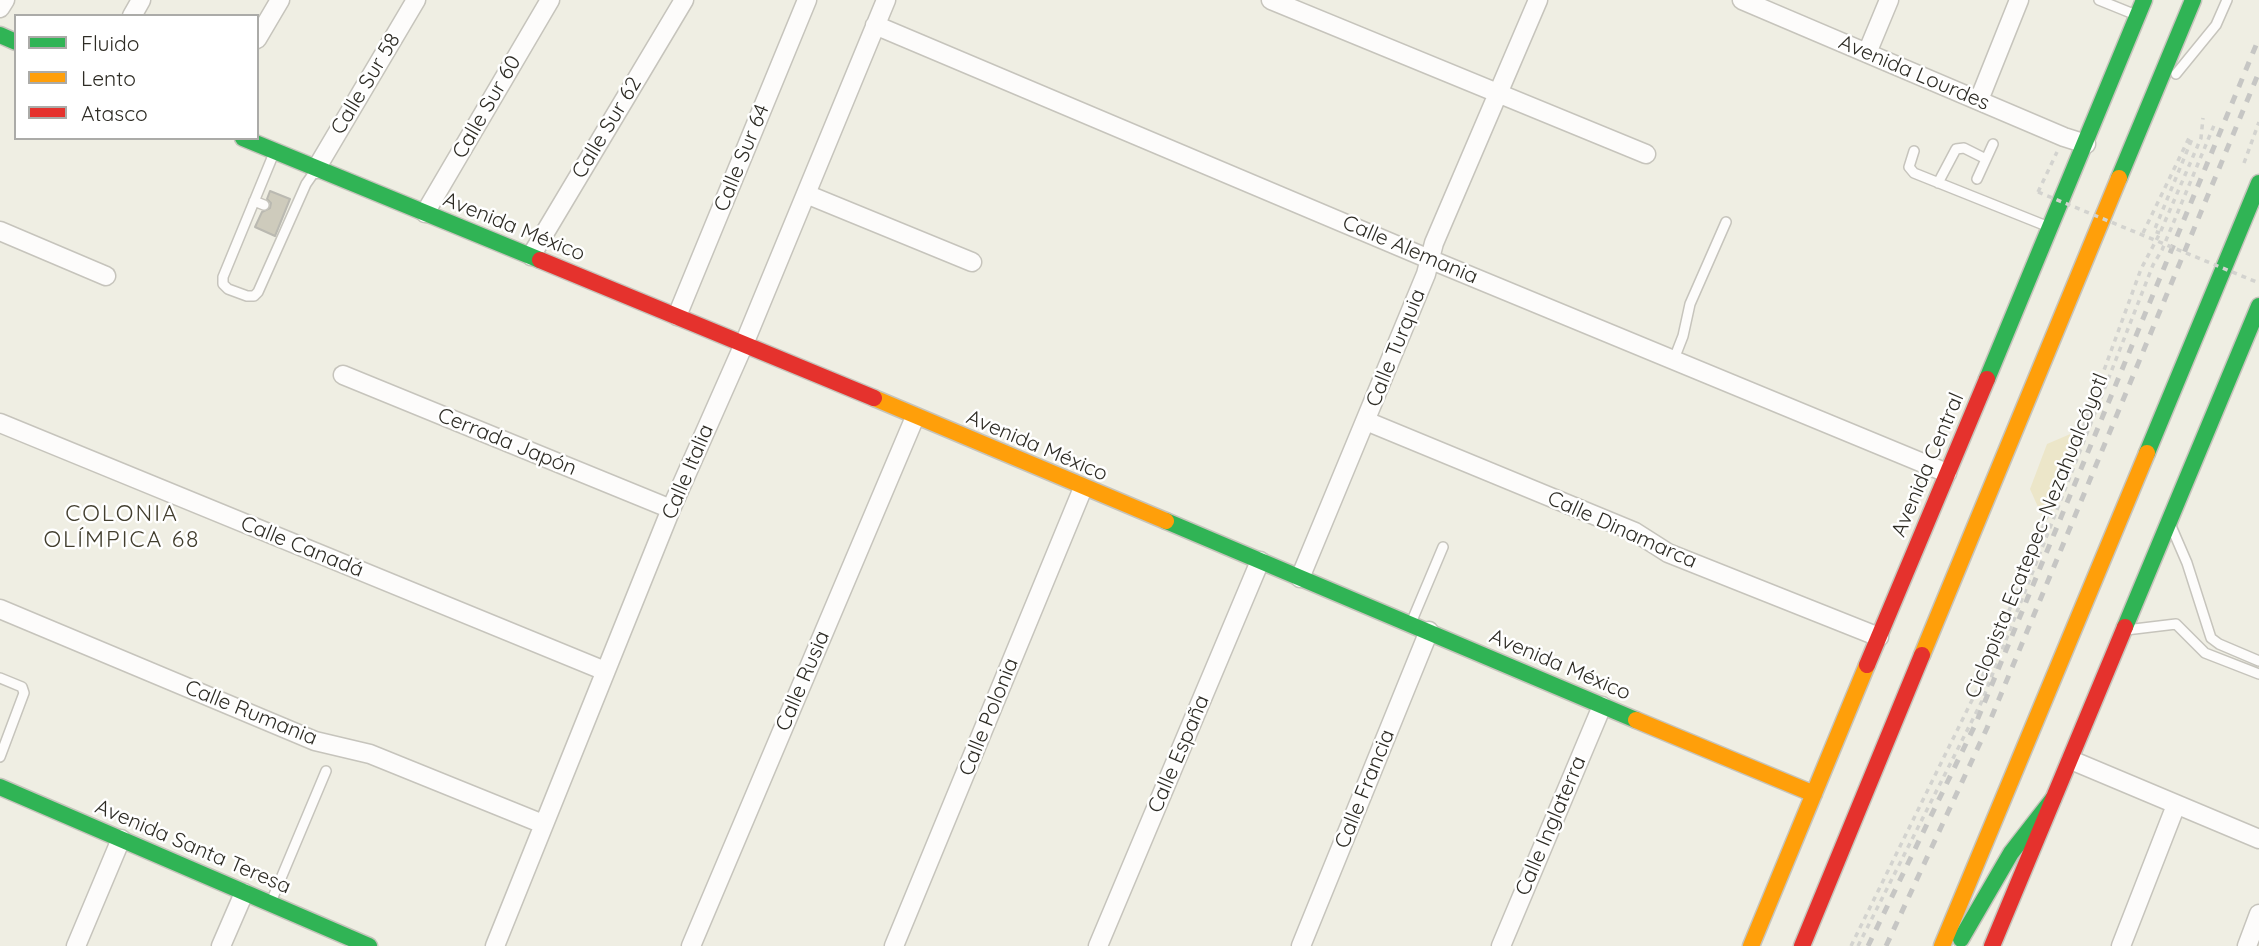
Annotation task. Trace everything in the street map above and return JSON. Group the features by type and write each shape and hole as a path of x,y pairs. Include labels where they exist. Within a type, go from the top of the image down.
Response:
{"main road":[{"name":"Avenida Central","path":"1751,946 1878,637 2087,144 2144,0"},
{"path":"1802,946 2193,0"},
{"name":"Avenida México","path":"248,140 677,316 1814,794"},
{"path":"1942,946 2259,183"},
{"path":"1992,946 2259,306"},
{"name":"Avenida Santa Teresa","path":"0,787 363,945"},
{"path":"1957,946 2011,853 2053,799"}],"street":[{"path":"0,8 5,0"},
{"path":"259,36 280,0"},
{"name":"Calle Sur 58","path":"317,169 416,0"},
{"name":"Calle Sur 60","path":"425,213 550,0"},
{"name":"Calle Sur 62","path":"531,256 684,0"},
{"name":"Calle Sur 64","path":"677,316 807,0"},
{"name":"Calle Italia","path":"495,946 671,509 744,344 886,0"},
{"path":"1271,0 1646,154"},
{"name":"Calle Turquia","path":"1300,578 1426,274 1434,243 1538,0"},
{"path":"1867,53 1889,0"},
{"path":"1979,100 2020,0"},
{"name":"Avenida Lourdes","path":"1754,2 1867,53 2064,137 2087,144"},
{"name":"Calle Alemania","path":"875,25 1429,259 1947,473"},
{"path":"806,194 972,262"},
{"path":"0,231 106,276"},
{"name":"Cerrada Japón","path":"343,375 671,509"},
{"name":"Calle Rusia","path":"691,946 915,417"},
{"name":"Calle Dinamarca","path":"1366,421 1635,532 1668,553 1878,637"},
{"name":"Calle Canadá","path":"0,423 605,671"},
{"name":"Calle Polonia","path":"894,946 1083,488"},
{"name":"Calle España","path":"1098,946 1260,561"},
{"name":"Calle Rumania","path":"0,609 315,741 360,750 543,824"},
{"name":"Calle Francia","path":"1301,946 1429,631"},
{"name":"Calle Inglaterra","path":"1501,946 1602,706"},
{"path":"2071,760 2259,839"},
{"path":"2121,946 2176,805"},
{"path":"76,946 121,839"},
{"path":"221,946 244,893"},
{"path":"2247,946 2259,914"}],"lane":[{"path":"2148,108 2216,25 2227,0"},
{"path":"2105,1 2137,16"},
{"path":"1977,179 1993,144"},
{"path":"1938,183 1956,149 1964,148 1986,159"},
{"path":"275,152 223,277 223,284 228,289 247,296 256,294 288,214 317,169"},
{"path":"1914,152 1909,167 1912,171 2051,228"},
{"path":"254,201 264,205"},
{"path":"1674,359 1690,304 1726,222"},
{"path":"2169,521 2187,563 2211,638 2259,661"},
{"path":"1410,624 1443,547"},
{"path":"2125,630 2176,624 2205,653 2259,674"},
{"path":"0,678 18,685 23,690 23,698 0,757"},
{"path":"0,722 12,726"},
{"path":"270,904 326,771"}],"path":[{"name":"Ciclopista Ecatepec-Nezahualcóyotl","path":"1851,946 1977,690 2084,425 2141,269 2202,138 2203,118"},
{"path":"1858,946 1982,701 2153,265 2162,250 2215,123"},
{"path":"2160,233 2154,231 2192,139 2189,138 2143,233 2176,250 2208,260"},
{"path":"2055,155 2038,192 2259,283"}],"shaded area":[{"path":"2075,432 2042,516 2030,489 2047,444"}],"building":[{"path":"270,191 290,199 275,236 255,227 262,212 270,208 271,203 267,199"}],"railway":[{"path":"1868,946 1976,723 2259,38"},
{"path":"1886,946 1987,728 2259,72"}],"traffic: fast":[{"path":"1987,379 2144,0"},
{"path":"2119,178 2193,0"},
{"path":"0,35 14,41"},
{"path":"248,140 540,260"},
{"path":"2147,453 2259,183"},
{"path":"2125,627 2259,306"},
{"path":"1166,521 1636,720"},
{"path":"0,787 369,946"},
{"path":"1961,939 2011,853 2053,799"}],"traffic: slow":[{"path":"1922,655 2119,178"},
{"path":"874,398 1166,521"},
{"path":"1942,946 2147,453"},
{"path":"1751,946 1867,665"},
{"path":"1636,720 1814,794"}],"traffic: jam":[{"path":"540,260 874,398"},
{"path":"1867,665 1987,379"},
{"path":"1992,946 2125,627"},
{"path":"1802,946 1922,655"}],"district":[{"name":"COLONIA OLÍMPICA 68","path":"122,527"}]}
